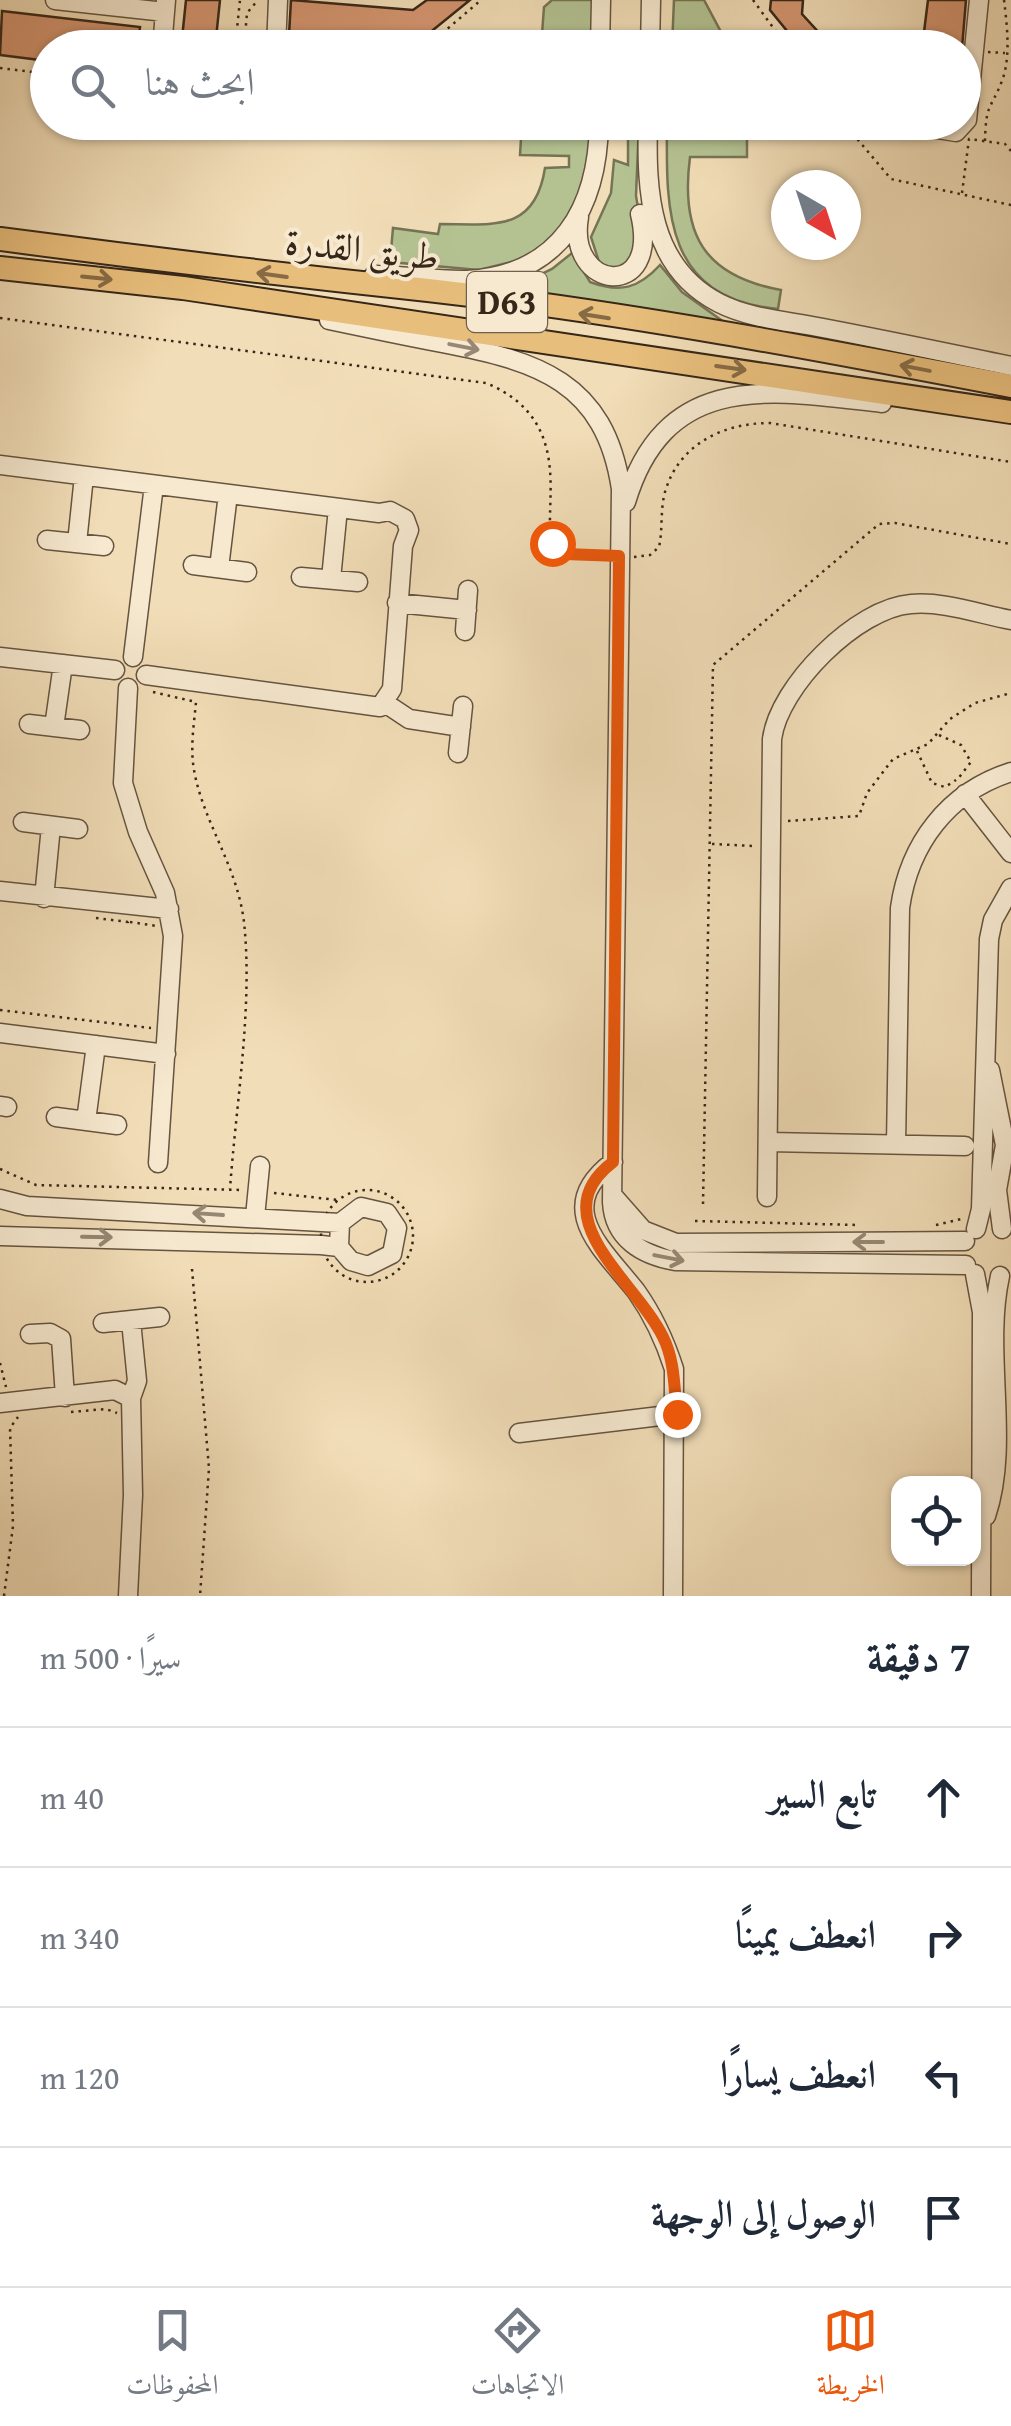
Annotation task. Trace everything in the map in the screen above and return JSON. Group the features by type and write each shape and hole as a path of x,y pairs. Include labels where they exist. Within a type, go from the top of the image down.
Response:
{"main road":[{"name":"طريق القدرة","path":"0,239 450,294 836,353 1011,386"},
{"name":"طريق القدرة","path":"0,268 304,305 1011,412"}],"street":[{"path":"56,0 166,6"},
{"path":"277,30 278,0"},
{"path":"600,30 601,0"},
{"path":"651,30 652,0"},
{"path":"976,30 979,0"},
{"path":"598,140 597,169 577,238 587,264 608,275 630,270 646,245 638,190 646,170"},
{"path":"647,140 646,170 652,216 664,246 682,273 719,303 765,317 1011,366"},
{"path":"312,280 496,275 550,250 580,217"},
{"path":"304,305 328,320 510,356 565,383 593,412 612,449 621,489 614,1218 626,1240 651,1255 676,1261 1005,1272 995,1313 981,1596"},
{"path":"619,527 635,478 658,440 693,412 721,399 765,391 902,404 958,401"},
{"path":"0,465 396,512 405,519 408,536 403,546 397,602 392,689 385,704"},
{"path":"77,543 84,476"},
{"path":"134,657 154,484"},
{"path":"218,568 228,494"},
{"path":"331,579 338,508"},
{"path":"47,540 104,546"},
{"path":"194,565 247,572"},
{"path":"301,577 358,582"},
{"path":"465,631 468,590"},
{"path":"397,602 466,610"},
{"path":"767,1197 772,738 784,699 800,677 868,620 899,605 921,603 1011,620"},
{"path":"0,657 115,670"},
{"path":"128,688 118,682 115,670 122,660 134,657 142,662 149,679"},
{"path":"54,727 62,664"},
{"path":"359,704 378,695 390,678"},
{"path":"128,688 149,679 369,708 385,704 408,719 461,727"},
{"path":"128,688 122,752 124,784 169,909 173,963 158,1162"},
{"path":"458,753 464,706"},
{"path":"29,724 80,730"},
{"path":"896,1144 903,890 923,839 963,789 1011,772"},
{"path":"963,789 1011,853"},
{"path":"23,822 78,829"},
{"path":"44,898 51,826"},
{"path":"988,1468 982,1305 970,1270 974,1146 987,1060 989,939 1001,902 1011,888"},
{"path":"0,892 169,909"},
{"path":"0,1033 166,1054"},
{"path":"86,1121 96,1045"},
{"path":"613,1193 625,1214 643,1230 676,1243 1006,1233 997,1190 1004,1145 987,1060"},
{"path":"56,1117 117,1125"},
{"path":"769,1142 1004,1145"},
{"path":"613,1162 591,1179 582,1210 599,1248 637,1293 664,1339 674,1369 677,1414 672,1596"},
{"path":"255,1217 260,1166"},
{"path":"4,1200 255,1217 332,1222 352,1210 370,1206 393,1220 398,1237 385,1261 368,1266 350,1261 330,1246 3,1235 4,1200"},
{"path":"330,1246 332,1222"},
{"path":"103,1323 160,1317"},
{"path":"126,1421 134,1409 131,1398 136,1381 131,1321"},
{"path":"30,1334 50,1332 61,1339 61,1405"},
{"path":"4,1396 61,1405 115,1390 131,1398"},
{"path":"104,1394 123,1406 126,1421 134,1495 128,1596"},
{"path":"519,1433 677,1414"}],"path":[{"path":"237,30 240,0"},
{"path":"245,30 247,13 258,0"},
{"path":"447,30 481,0"},
{"path":"985,141 986,106 1003,80 1008,34 1004,0"},
{"path":"754,1 775,30"},
{"path":"0,68 30,72"},
{"path":"857,140 891,179 1011,204"},
{"path":"962,195 969,140"},
{"path":"977,140 1005,144 1011,150"},
{"path":"0,318 486,382 528,411 548,444 553,469 550,533 555,547 565,554 646,556 656,550 664,494 676,467 708,437 738,426 770,423 1011,462"},
{"path":"149,679 154,696 196,702 192,753 195,777 229,859 244,920 244,984 230,1189"},
{"path":"772,822 859,816 867,793 893,759 917,751 938,735 950,719 975,702 1011,693"},
{"path":"917,751 932,783 963,789 970,762 961,746 938,735"},
{"path":"709,844 770,846"},
{"path":"128,922 161,928"},
{"path":"0,1010 144,1030 156,1024"},
{"path":"0,1170 36,1185 230,1189 338,1200 364,1190 392,1196 410,1218 412,1246 397,1271 371,1282 352,1280 336,1270 330,1246 338,1200"},
{"path":"936,1224 955,1224 966,1210"},
{"path":"695,1220 861,1225"},
{"path":"192,1268 209,1468 200,1596"},
{"path":"0,1363 4,1396"},
{"path":"61,1405 110,1409 126,1421"},
{"path":"4,1596 13,1526 10,1428 13,1420 24,1416"}],"green space":[{"path":"552,0 593,0 593,30 542,30 544,7"},
{"path":"674,0 704,0 720,30 673,30"},
{"path":"521,140 593,140 592,171 559,233 523,259 479,270 390,262 393,228 438,234 440,224 509,220 532,204 545,168 569,167 569,156 520,155"},
{"path":"628,140 638,140 636,196 644,243 620,270 600,265 591,237 611,193 614,160 628,165"},
{"path":"667,140 747,140 747,157 690,157 689,208 703,247 716,262 733,274 781,290 778,309 740,301 712,288 693,269 679,245 668,188"},
{"path":"572,253 590,282 610,287 636,284 660,265 682,292 724,322 504,292 552,269"}],"building":[{"path":"186,0 220,0 217,30 183,30"},
{"path":"291,0 413,10 427,0 470,0 433,30 289,30"},
{"path":"771,0 803,0 802,14 817,30 786,30 770,10"},
{"path":"928,0 966,0 964,30 924,30"},
{"path":"2,11 140,27 30,30 30,59 0,55"}],"route":[{"path":"552,543 565,554 619,556 613,1162 591,1179 582,1210 599,1248 637,1293 664,1339 674,1369 677,1414"}]}
